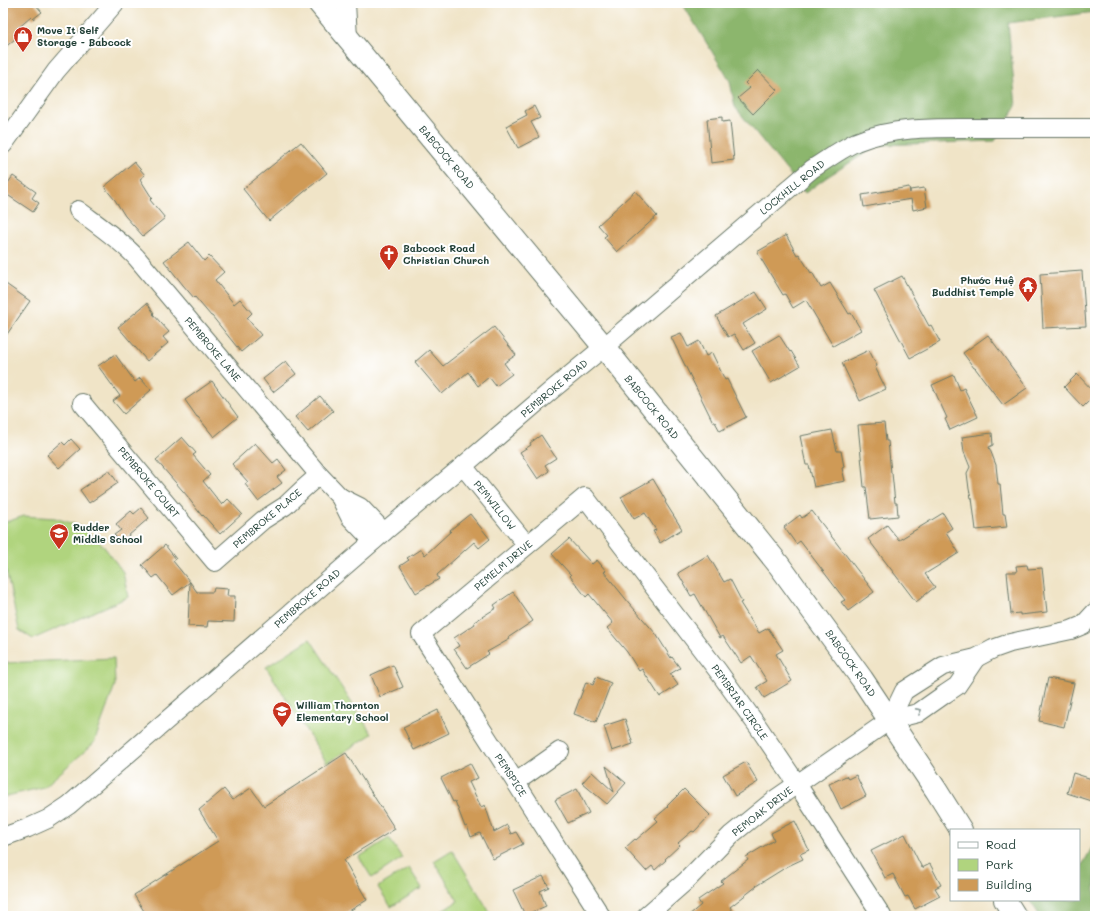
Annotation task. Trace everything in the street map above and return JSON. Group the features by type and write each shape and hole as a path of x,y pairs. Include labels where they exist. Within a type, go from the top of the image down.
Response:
{"main road":[{"name":"BABCOCK ROAD","path":"319,3 604,347 779,565 849,660 890,720 960,829"},
{"path":"1006,901 1015,916"}],"street":[{"path":"3,145 56,71 115,3"},
{"path":"346,3 348,38"},
{"name":"LOCKHILL ROAD","path":"604,347 812,169 837,152 856,142 886,133 939,128 1095,128"},
{"name":"PEMBROKE LANE","path":"78,210 127,248 340,498 350,517 378,536"},
{"name":"PEMBROKE ROAD","path":"3,837 48,819 69,805 378,536 604,347"},
{"name":"PEMBROKE COURT","path":"82,402 216,562"},
{"name":"PEMWILLOW","path":"463,466 527,545"},
{"name":"PEMBROKE PLACE","path":"216,562 263,520 284,506 319,475"},
{"name":"PEMELM DRIVE","path":"421,634 585,497"},
{"name":"PEMBRIAR CIRCLE","path":"585,497 718,671 797,784 882,916"},
{"path":"890,720 904,691 943,666 976,658 993,648 1010,643 1071,630 1083,625 1095,612"},
{"name":"PEMSPICE","path":"421,634 600,916"},
{"path":"890,720 918,713 957,686 976,658"},
{"path":"932,674 945,694"},
{"name":"PEMOAK DRIVE","path":"646,916 686,881 731,835 774,800 890,720"},
{"path":"516,782 560,751"}],"green space":[{"path":"682,3 1095,3 1095,12 1008,23 1016,106 995,141 878,145 827,177 805,193 735,107 730,81"},
{"path":"24,516 55,518 80,526 102,544 123,572 128,597 33,639 19,630 3,556 3,523"},
{"path":"310,639 372,734 327,763 266,667"},
{"path":"114,658 115,685 94,743 44,787 3,797 3,663"},
{"path":"389,838 402,858 372,878 359,857"},
{"path":"1095,842 1095,916 1040,916 1031,902 1032,901 1080,901 1080,869"},
{"path":"452,850 492,916 434,916 458,901 434,861"},
{"path":"409,868 422,888 391,907 378,887"}],"building":[{"path":"3,3 34,3 42,12 33,19 31,17 17,29 21,34 3,49"},
{"path":"758,70 777,90 753,114 738,98 750,88 745,83"},
{"path":"534,106 540,118 531,122 539,137 518,148 506,126 527,115 525,111"},
{"path":"722,117 722,122 730,121 734,160 711,163 707,119"},
{"path":"301,142 327,173 269,221 243,189"},
{"path":"134,162 145,175 140,179 152,198 150,200 165,218 143,236 125,216 115,200 104,187"},
{"path":"13,176 36,192 32,198 39,203 33,212 3,192"},
{"path":"909,187 910,193 910,190 924,188 927,207 913,210 911,199 864,207 862,195"},
{"path":"635,191 657,216 617,252 604,237 607,235 598,225"},
{"path":"786,235 797,255 799,254 821,288 830,283 849,314 851,313 861,330 833,346 806,300 793,308 785,294 783,295 757,252"},
{"path":"189,242 204,261 209,256 224,272 215,280 234,304 240,299 252,313 247,318 261,335 241,352 164,261"},
{"path":"1082,271 1086,326 1043,328 1040,274"},
{"path":"902,276 929,326 931,325 940,342 910,358 874,290"},
{"path":"3,282 30,301 3,340"},
{"path":"756,292 767,309 743,324 755,343 744,350 734,334 728,337 716,316"},
{"path":"147,303 154,313 153,314 169,332 163,337 168,343 147,361 118,327"},
{"path":"494,327 516,355 504,363 512,374 496,386 489,377 478,386 468,372 442,394 415,362 429,350 443,366"},
{"path":"681,333 688,347 699,341 706,356 712,353 746,417 720,431 715,422 713,422 671,337"},
{"path":"779,335 800,366 771,383 752,351"},
{"path":"988,335 1027,388 1003,405 963,353"},
{"path":"869,350 877,366 875,367 886,389 860,401 842,363"},
{"path":"115,354 135,382 140,378 151,390 124,414 113,401 120,396 98,366"},
{"path":"286,361 296,374 273,392 263,379"},
{"path":"1077,374 1095,393 1095,395 1083,407 1064,387"},
{"path":"954,375 960,390 964,388 978,417 950,430 945,419 947,418 932,385"},
{"path":"212,381 238,417 214,437 185,400"},
{"path":"320,396 333,411 308,432 295,417"},
{"path":"884,423 886,441 888,441 895,503 897,503 898,516 870,519 866,487 864,487 858,425"},
{"path":"832,430 837,451 841,451 844,467 842,468 845,481 814,487 809,465 806,465 800,436"},
{"path":"992,433 993,445 989,447 996,465 998,484 1000,484 1003,514 1005,514 1007,527 976,530 967,473 970,467 964,452 962,437"},
{"path":"541,435 556,458 545,465 549,471 538,479 520,452 531,445 530,443"},
{"path":"182,437 196,453 193,455 210,475 203,481 222,505 228,499 242,514 220,534 203,515 202,516 189,498 156,460"},
{"path":"71,439 80,449 59,468 47,455 62,442 65,445"},
{"path":"255,443 273,463 278,459 286,470 277,477 282,483 258,501 245,484 248,482 232,464"},
{"path":"109,470 118,483 89,503 80,490"},
{"path":"653,479 682,529 660,543 653,531 656,530 645,513 634,519 621,497"},
{"path":"141,508 149,518 121,542 114,535 121,530 116,524 131,511 134,514"},
{"path":"812,511 874,592 848,611 841,602 845,600 820,567 800,541 796,544 784,527 800,515 802,518"},
{"path":"943,513 952,528 946,532 959,553 925,574 935,587 916,602 868,539 887,525 899,540"},
{"path":"470,514 490,539 479,548 474,542 437,575 439,579 416,593 400,566 409,560 407,558 421,549 425,555 451,531 450,530"},
{"path":"569,539 592,564 597,560 606,571 604,572 656,634 671,658 672,657 680,668 670,674 678,685 660,697 642,669 639,671 627,652 607,628 613,623 589,594 586,597 570,576 571,575 552,554"},
{"path":"165,545 176,559 173,561 190,582 173,595 157,575 153,578 142,565"},
{"path":"708,555 724,582 730,579 742,602 740,603 759,633 768,628 783,650 776,654 792,681 764,698 757,687 767,681 751,656 741,663 723,636 720,638 695,594 691,596 678,573"},
{"path":"1027,565 1028,569 1042,568 1047,612 1020,615 1020,613 1011,614 1007,572 1017,572 1016,566"},
{"path":"190,582 197,592 213,592 214,588 228,589 227,596 235,596 234,622 208,621 207,627 188,626"},
{"path":"513,592 533,621 509,637 510,639 487,652 489,654 467,668 454,649 459,646 454,638 475,624 474,622 496,608 494,605"},
{"path":"393,665 403,687 380,697 371,675"},
{"path":"596,677 611,683 596,722 574,714 586,682 593,685"},
{"path":"1048,678 1074,683 1064,727 1039,721"},
{"path":"438,710 449,733 414,750 403,727"},
{"path":"625,719 633,744 612,751 604,726"},
{"path":"346,753 395,829 344,860 367,900 341,916 147,916 134,895 218,841 199,810 224,789 233,800 251,788 264,806"},
{"path":"746,762 758,782 735,796 723,775"},
{"path":"470,763 478,778 469,782 481,807 485,805 494,832 507,825 511,834 516,832 523,844 493,859 480,833 471,837 467,826 465,827 455,801 453,802 441,778"},
{"path":"606,766 626,783 607,804 582,783 592,772 614,792"},
{"path":"1073,773 1095,780 1095,802 1067,793"},
{"path":"856,775 866,796 841,809 829,784 846,776 848,779"},
{"path":"577,789 589,813 568,823 555,800"},
{"path":"684,789 710,815 694,832 692,831 678,843 680,845 655,870 652,866 646,871 625,848 658,821 655,818 668,807 667,806"},
{"path":"795,821 809,850 800,854 803,859 788,866 756,886 730,907 736,916 688,916 701,905 698,900 723,883 721,881 748,860 746,857 774,840 771,833"},
{"path":"905,834 922,868 930,864 941,885 935,888 940,896 915,909 908,896 905,897 893,874 885,878 871,851"},
{"path":"543,876 549,887 540,891 546,906 525,915 513,890"}],"place":[{"name":"Move It Self Storage - Babcock","path":"23,53"},
{"name":"Babcock Road Christian Church","path":"389,271"},
{"name":"Phước Huệ Buddhist Temple","path":"1028,303"},
{"name":"Rudder Middle School","path":"59,550"},
{"name":"William Thornton Elementary School","path":"282,728"}]}
